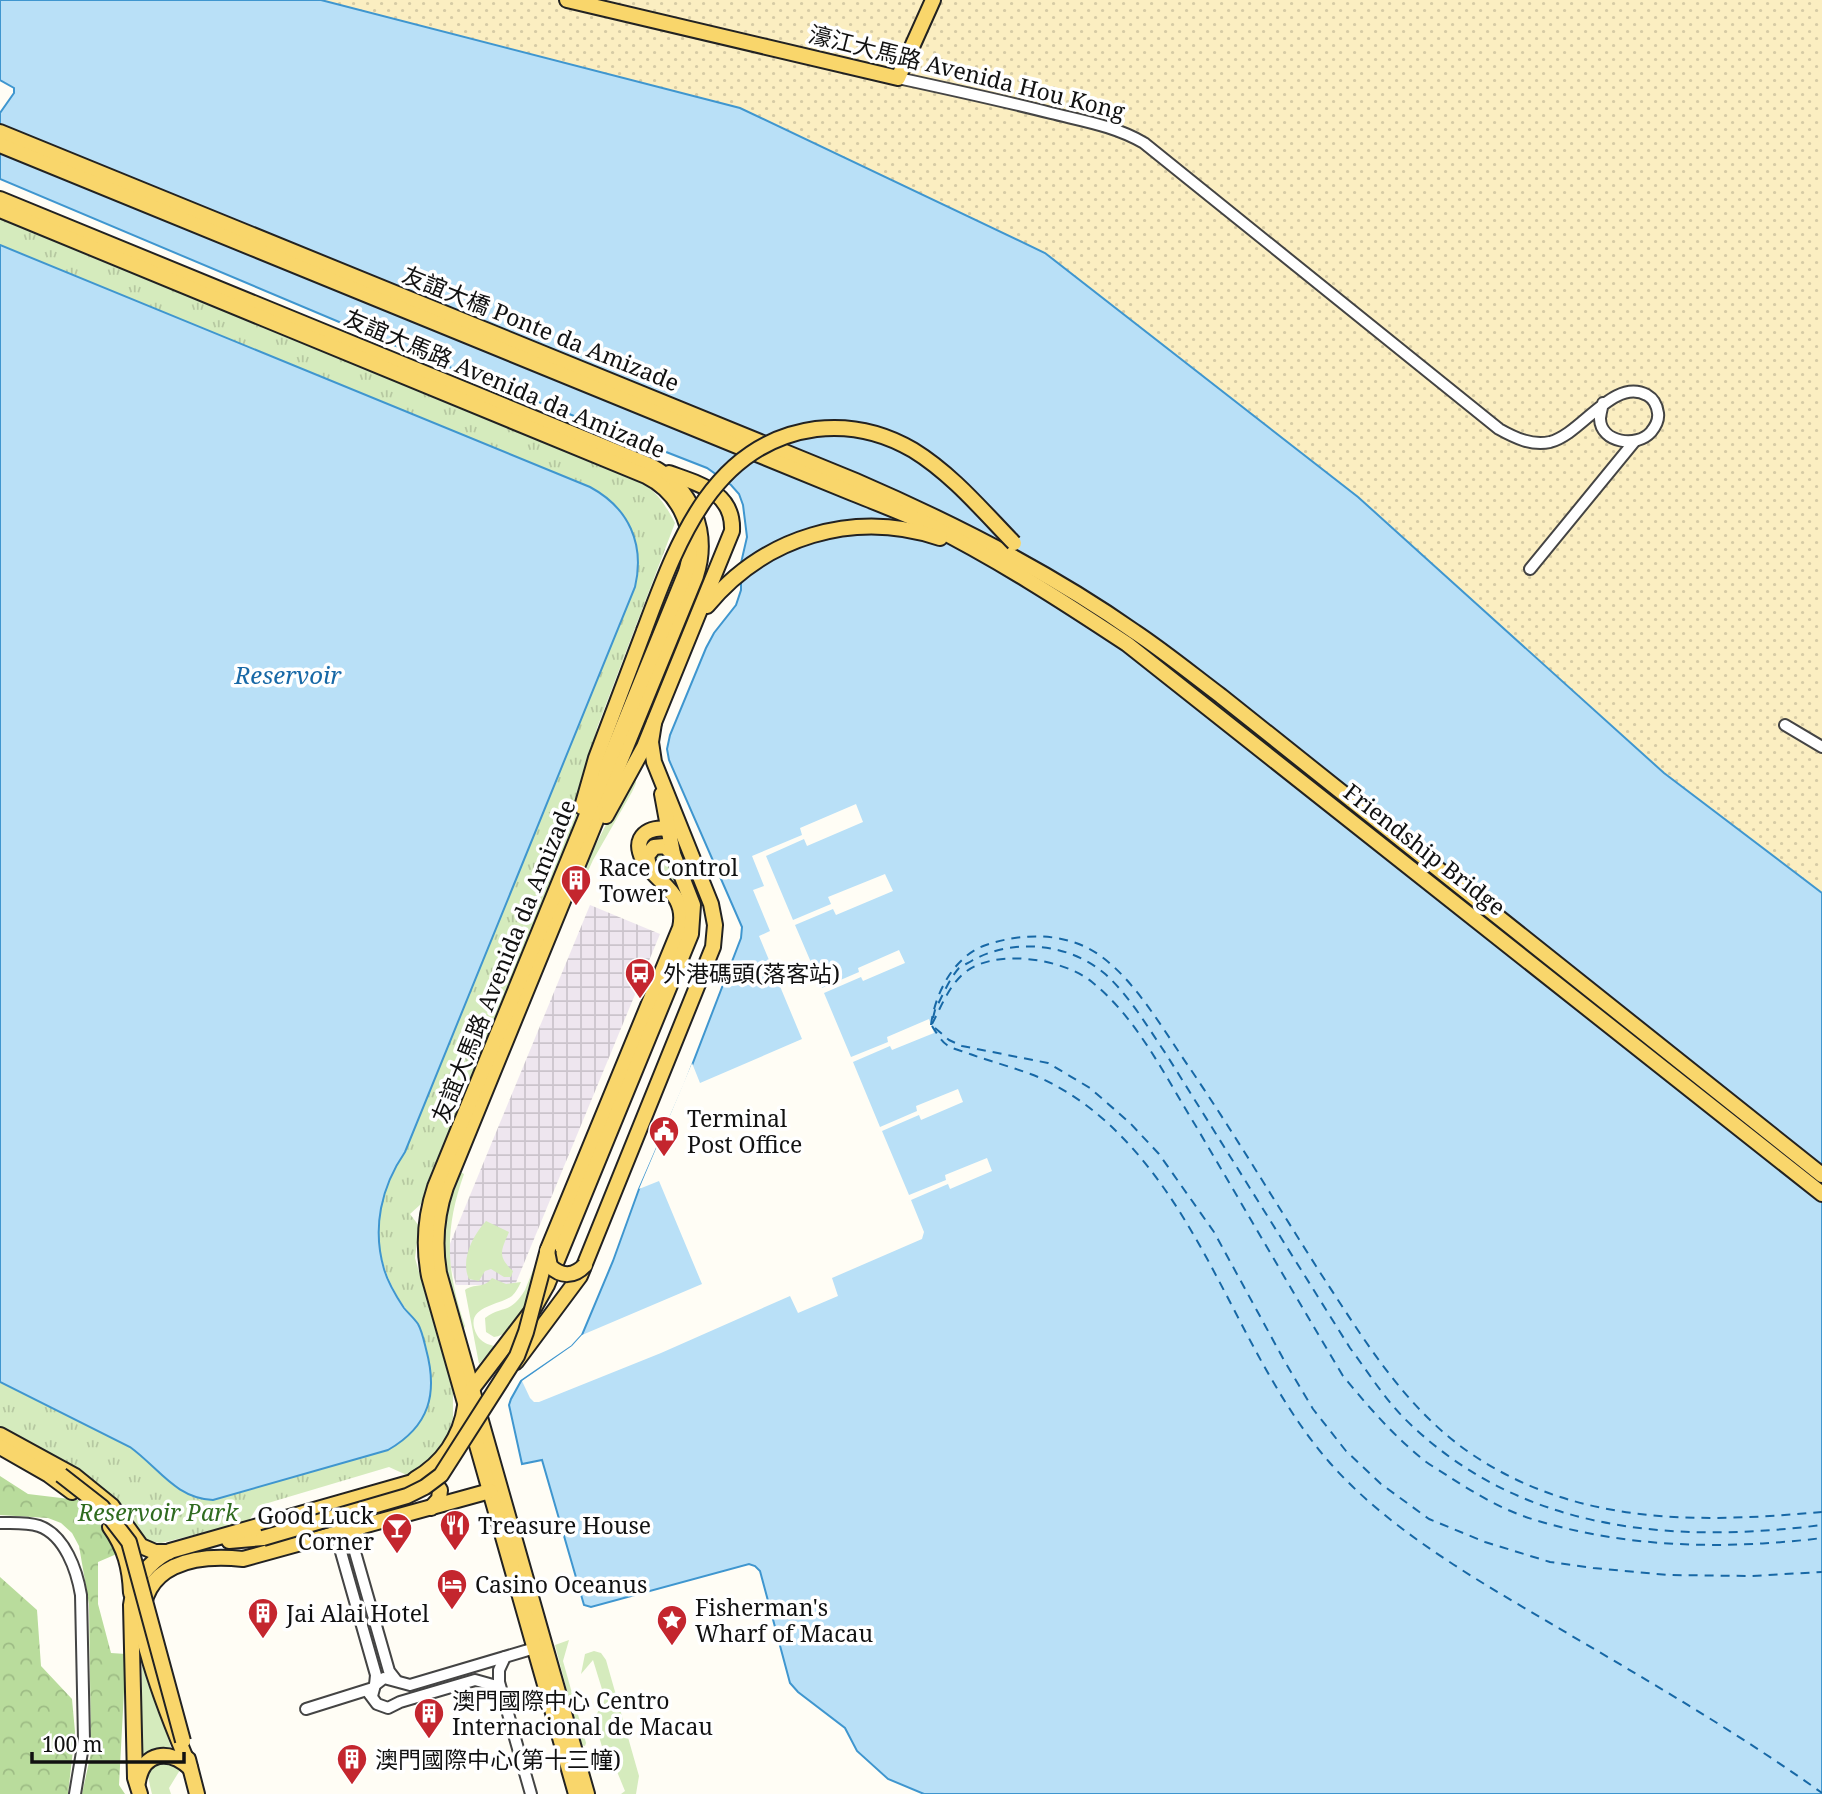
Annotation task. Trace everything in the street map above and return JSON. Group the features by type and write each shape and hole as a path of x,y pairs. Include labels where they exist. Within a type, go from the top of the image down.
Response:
{"main road":[{"name":"濠江大馬路 Avenida Hou Kong","path":"567,0 898,78"},
{"path":"898,78 933,0"},
{"name":"友誼大橋 Ponte da Amizade","path":"0,132 856,481 941,518 1057,582"},
{"name":"友誼大橋 Ponte da Amizade","path":"0,145 835,486 925,524 987,556"},
{"name":"友誼大馬路 Avenida da Amizade","path":"0,199 651,466 676,484 693,509 700,531 700,562 696,576 435,1186 428,1212 425,1251 429,1276 535,1648 584,1791"},
{"name":"友誼大馬路 Avenida da Amizade","path":"0,210 646,475 663,486 672,496 688,526 691,546 688,566 446,1186 438,1213 435,1237 439,1273 584,1791"},
{"path":"568,874 596,758 680,539 718,484 743,460 761,448 788,436 817,429 846,428 869,432 910,448 950,478 1030,559 1057,582"},
{"path":"568,874 644,747 730,538 731,517 722,498 712,489 651,466"},
{"path":"695,622 717,594 747,566 801,538 841,529 883,527 937,537 987,556"},
{"name":"Friendship Bridge","path":"987,556 1049,592 1127,644 1822,1194"},
{"name":"Friendship Bridge","path":"1057,582 1135,631 1221,696 1822,1175"},
{"path":"472,1389 534,1308 547,1285 691,934 693,905 673,854 651,742 654,723"},
{"path":"491,1396 580,1276 712,955 715,925 705,890 657,768"},
{"path":"218,1556 263,1538 407,1496 425,1487 450,1464 522,1344 548,1249 681,923 678,902 640,852 640,841 653,828 668,828 686,845"},
{"path":"649,866 648,856 654,847 665,846 673,854"},
{"path":"548,1249 549,1263 561,1274 575,1273 585,1265"},
{"path":"404,1484 425,1473 442,1457 459,1431 465,1404"},
{"path":"0,1435 32,1454 102,1507 129,1542 197,1794"},
{"path":"0,1447 49,1475 94,1508 112,1529 127,1559 130,1576 135,1778 139,1790"},
{"path":"32,1454 73,1474 110,1505 141,1546 155,1552 170,1551 425,1479 436,1483 440,1490 440,1497 430,1508"},
{"path":"190,1768 162,1701 143,1636 142,1613 145,1602 155,1582 172,1566 190,1559 218,1556 243,1559 490,1491"},
{"path":"187,1546 263,1538"},
{"path":"131,1605 140,1577 153,1561 170,1551"},
{"path":"139,1790 142,1769 155,1758 176,1758 190,1768"}],"street":[{"name":"濠江大馬路 Avenida Hou Kong","path":"898,78 1113,128 1143,143 1499,429 1524,440 1541,443 1564,437 1604,404"},
{"path":"1530,569 1634,442 1650,433 1659,419 1657,406 1651,397 1629,391 1604,404 1600,419 1603,428 1611,436 1623,442 1634,442"},
{"path":"1785,725 1822,747"},
{"path":"0,1523 30,1524 51,1532 61,1543 79,1582 84,1740 75,1794"},
{"path":"362,1528 354,1535 353,1545 389,1671 402,1689 400,1702"},
{"path":"330,1534 337,1538 376,1675 371,1690 375,1702 383,1708 393,1707 400,1702 475,1680 493,1685 505,1701"},
{"path":"306,1709 371,1690 384,1678 410,1685 535,1648"},
{"path":"505,1657 498,1672 531,1794"}],"shaded area":[{"path":"590,905 660,934 515,1285 456,1285 447,1251"}],"green space":[{"name":"Reservoir Park","path":"0,218 629,474 656,495 675,523 597,728 575,822 553,880 428,1181 421,1204 410,1214 419,1226 415,1258 453,1392 453,1418 446,1442 432,1462 411,1477 389,1467 258,1506 248,1522 161,1543 143,1540 0,1429 0,1382 130,1447 168,1481 200,1498 213,1500 388,1450 419,1325 403,1305 383,1263 379,1219 383,1197 405,1152 635,587 638,556 624,517 614,505 590,487 0,245"},
{"path":"635,768 636,783 632,792 593,860 579,891 571,893"},
{"path":"661,849 666,852 682,888 689,916 689,926 542,1282 516,1323 509,1330 494,1337 486,1332 485,1318 510,1307 525,1290 586,1137 597,1142 687,926 686,908 681,896 654,860 654,854"},
{"path":"453,1168 464,1174 453,1214 450,1250 454,1286 465,1326 462,1335 441,1273 438,1226"},
{"path":"486,1221 509,1232 502,1253 504,1261 513,1271 511,1277 504,1277 491,1269 485,1271 479,1281 469,1279 466,1264 469,1248"},
{"path":"492,1278 506,1284 521,1282 512,1296 484,1308 474,1318 477,1335 485,1343 495,1346 479,1364 465,1290 486,1284"},
{"path":"0,1476 28,1494 78,1500 109,1534 119,1553 98,1562 98,1604 111,1653 126,1654 119,1785 125,1794 82,1794 91,1753 89,1604 79,1546 72,1533 61,1523 48,1518 0,1515"},
{"path":"0,1577 37,1610 41,1666 72,1699 75,1732 68,1794 0,1794"},
{"path":"569,1640 563,1661 585,1746 581,1745 555,1645"},
{"path":"594,1651 601,1653 606,1660 639,1776 636,1794 621,1794 625,1791 611,1757 605,1757 594,1719 605,1699 593,1660 581,1674 585,1654"},
{"path":"142,1653 172,1751 142,1761"},
{"path":"159,1761 177,1765 180,1770 169,1788 171,1794 152,1794 149,1775 151,1768"}],"sand":[{"path":"321,0 1822,0 1822,893 1664,773 1358,497 1045,253 740,108"}],"water":[{"path":"0,0 321,0 740,108 1045,253 1358,497 1664,773 1822,893 1822,1794 924,1794 888,1779 857,1751 845,1728 790,1683 760,1571 755,1566 749,1564 591,1607 584,1605 542,1460 522,1464 509,1405 521,1381 572,1346 582,1335 639,1189 684,1086 741,938 742,927 669,760 667,749 670,735 706,648 736,605 741,590 741,563 747,537 739,494 707,468 408,351 0,179 0,113 14,93 14,88 0,80"},
{"name":"Reservoir","path":"0,245 590,487 615,505 624,517 631,529 638,556 635,587 405,1152 390,1179 381,1208 379,1238 384,1269 398,1299 418,1324 430,1365 430,1394 422,1419 402,1441 388,1450 213,1500 188,1494 168,1481 130,1447 0,1382"}],"pier":[{"path":"856,804 863,822 807,846 804,839 766,856 793,920 831,904 828,897 885,874 893,891 836,915 833,909 795,925 822,988 899,950 905,963 863,981 861,977 824,993 851,1057 888,1042 887,1037 929,1019 934,1033 892,1050 890,1046 853,1062 880,1127 917,1111 916,1106 958,1089 963,1102 921,1120 919,1115 882,1131 909,1195 946,1180 945,1175 987,1158 992,1171 950,1189 948,1184 911,1200 924,1232 922,1239 832,1278 838,1296 798,1313 790,1296 661,1353 534,1402 522,1381 572,1346 582,1335 702,1284 659,1181 639,1189 692,1063 700,1083 802,1039 759,936 770,931 753,890 764,886 752,856 802,835 800,828"}],"ferry route":[{"path":"931,1025 937,1001 948,977 964,958 975,950 1001,941 1031,936 1061,939 1089,949 1115,968 1149,1008 1323,1277 1388,1372 1426,1416 1470,1453 1511,1477 1553,1495 1596,1507 1640,1514 1730,1518 1822,1512"},
{"path":"933,1018 946,988 959,968 989,953 1023,947 1058,950 1074,955 1104,973 1145,1022 1350,1348 1383,1394 1405,1419 1449,1457 1497,1486 1547,1507 1600,1522 1654,1530 1765,1531 1822,1525"},
{"path":"932,1024 957,980 975,966 990,961 1027,959 1046,962 1064,967 1092,982 1123,1013 1150,1050 1343,1376 1409,1448 1480,1496 1532,1519 1567,1529 1639,1541 1712,1545 1822,1538"},
{"path":"932,1026 952,1048 1030,1074 1060,1088 1090,1108 1117,1132 1150,1169 1178,1209 1273,1382 1300,1424 1330,1463 1380,1511 1465,1572 1690,1706 1822,1793"},
{"path":"935,1028 949,1040 962,1046 1048,1063 1090,1088 1130,1123 1159,1154 1214,1232 1313,1409 1346,1451 1381,1484 1429,1519 1485,1542 1550,1562 1593,1568 1668,1575 1751,1576 1822,1572"}],"place":[{"name":"Race Control Tower","path":"576,907"},
{"name":"外港碼頭(落客站)","path":"640,1000"},
{"name":"Terminal Post Office","path":"664,1158"},
{"name":"Treasure House","path":"455,1552"},
{"name":"Good Luck Corner","path":"397,1555"},
{"name":"Casino Oceanus","path":"452,1611"},
{"name":"Jai Alai Hotel","path":"263,1640"},
{"name":"Fisherman's Wharf of Macau","path":"672,1647"},
{"name":"澳門國際中心 Centro Internacional de Macau","path":"429,1740"},
{"name":"澳門國際中心(第十三幢)","path":"352,1786"}]}
